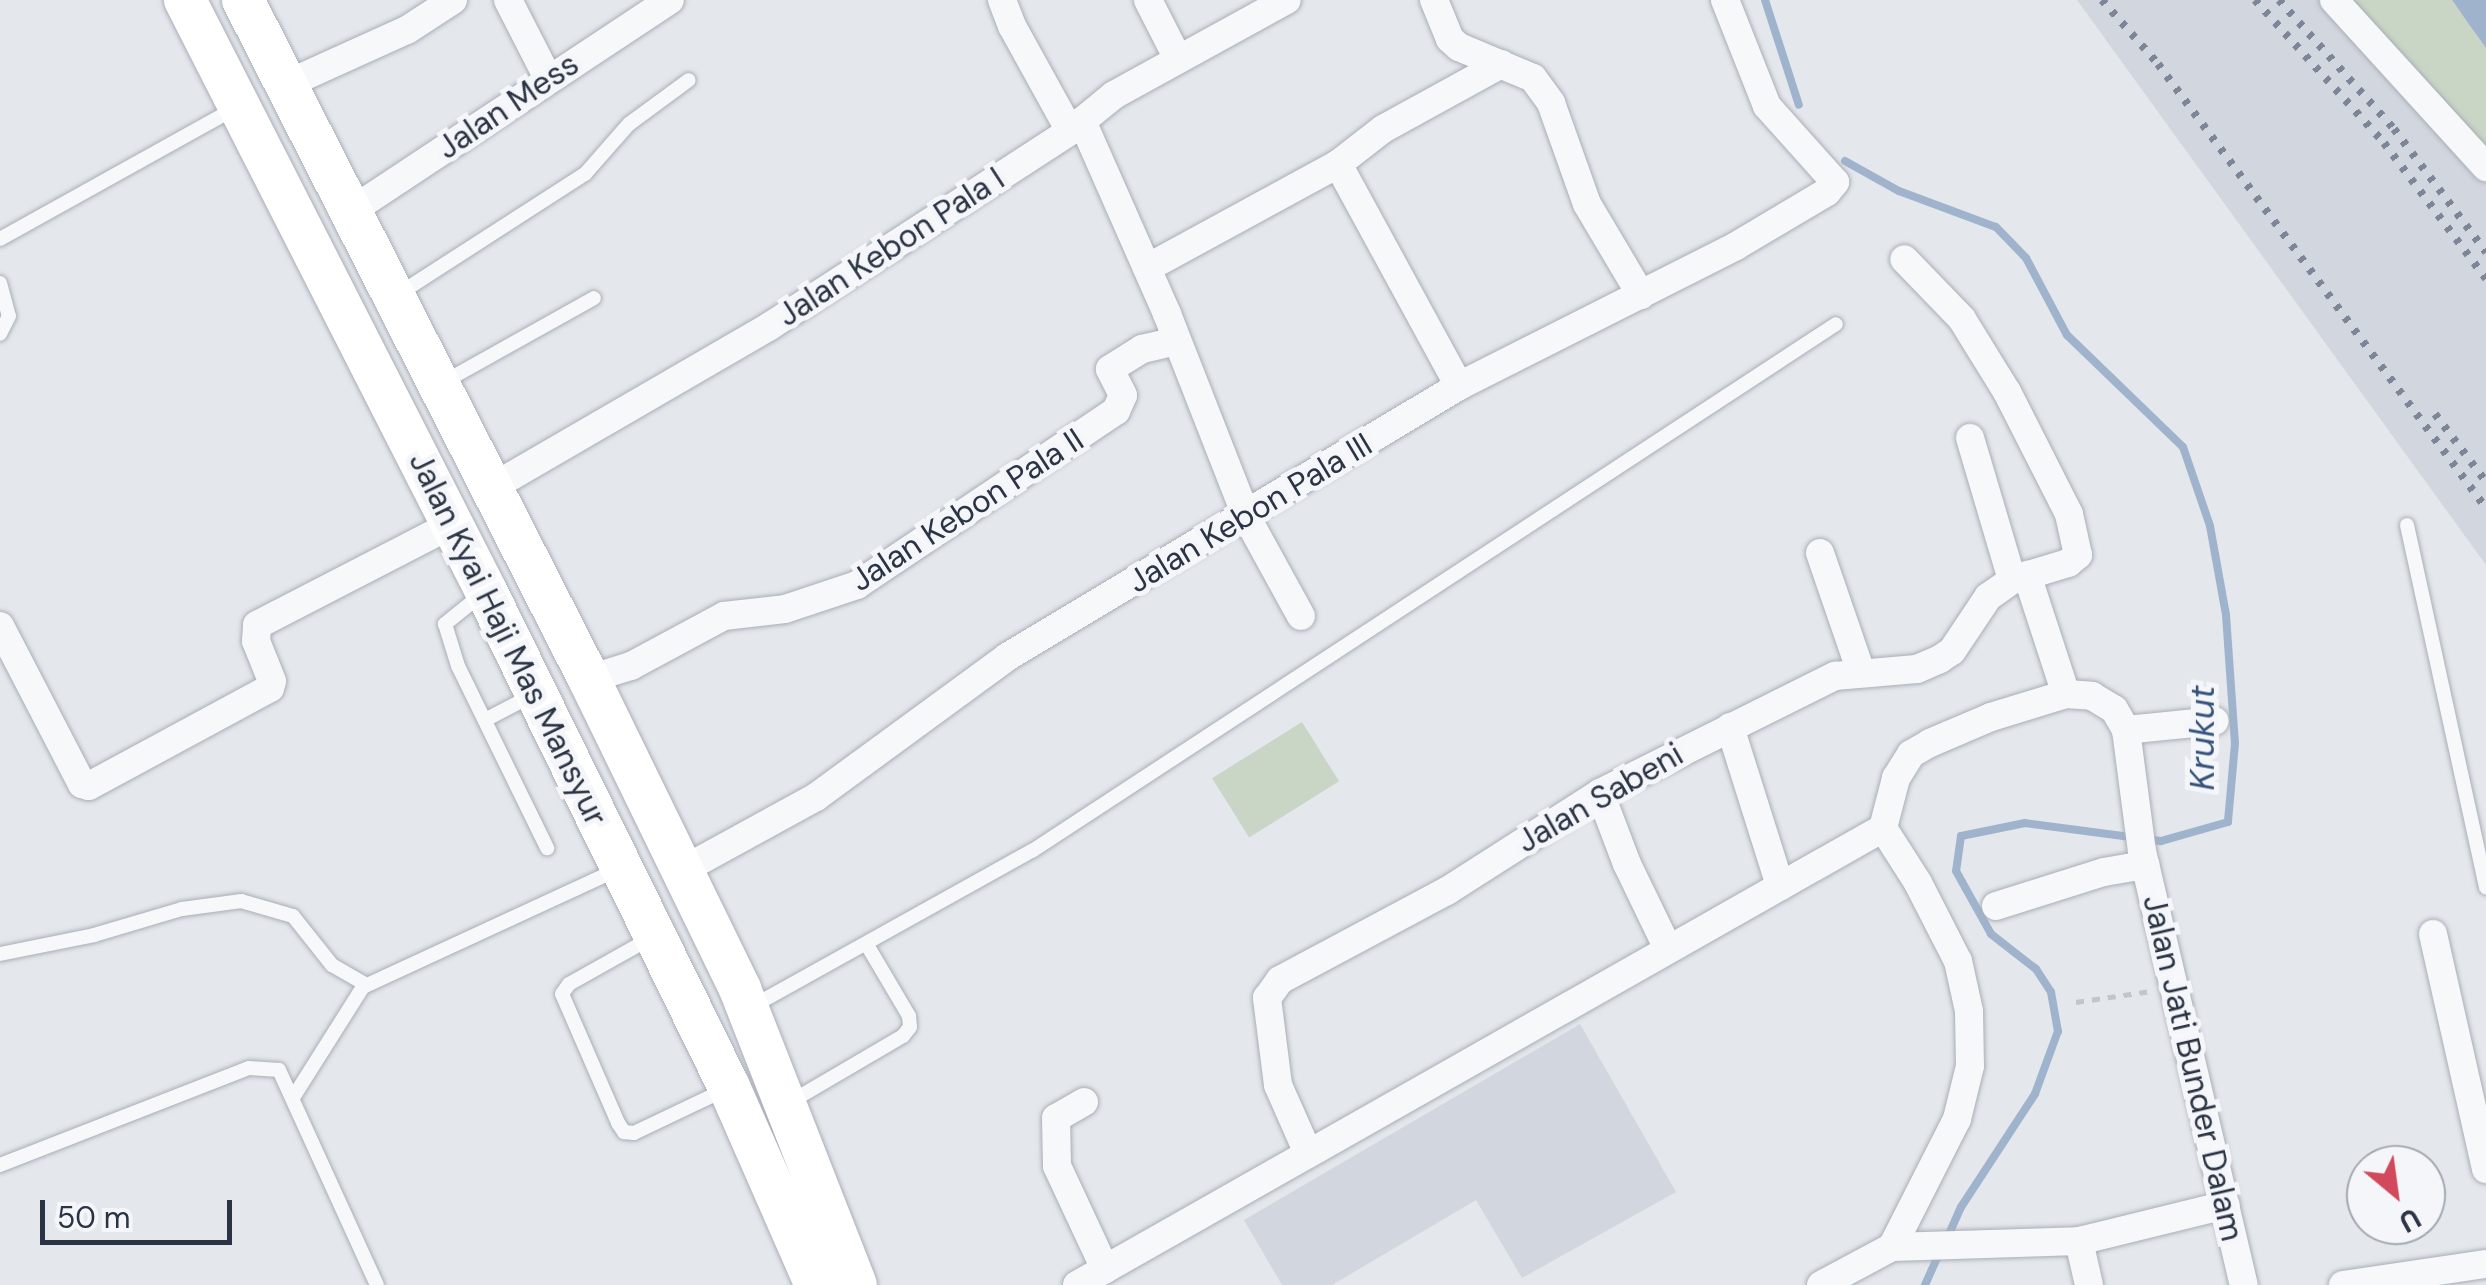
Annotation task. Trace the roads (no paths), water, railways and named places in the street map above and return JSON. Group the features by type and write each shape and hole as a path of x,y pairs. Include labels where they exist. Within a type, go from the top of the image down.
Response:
{"main road":[{"name":"Jalan Kyai Haji Mas Mansyur","path":"184,0 486,591 655,937 716,1094 816,1285"},
{"name":"Jalan Kyai Haji Mas Mansyur","path":"243,0 348,213 589,679 748,1009 856,1285"}],"street":[{"path":"285,85 407,30 453,0"},
{"path":"508,0 548,78"},
{"name":"Jalan Mess","path":"348,213 670,0"},
{"path":"1002,0 1076,126 1148,268 1246,516 1301,616"},
{"path":"1148,0 1178,59"},
{"name":"Jalan Kebon Pala I","path":"490,489 770,326 1076,126 1114,96 1288,0"},
{"path":"1434,0 1450,39 1533,78 1551,103 1587,204 1640,296"},
{"name":"Jalan Kebon Pala III","path":"680,871 816,797 1007,658 1459,386 1736,246 1827,192 1835,182 1767,106 1724,0"},
{"path":"2334,0 2486,167"},
{"path":"1148,268 1338,164 1382,129 1502,64"},
{"path":"1338,164 1459,386"},
{"name":"Jalan Sabeni","path":"1308,1153 1278,1086 1266,998 1271,988 1447,891 1600,793 1730,727 1835,676 1917,669 1940,659 1952,651 1988,598 2019,578 2078,555 2069,514 2008,392 1962,320 1904,259"},
{"name":"Jalan Kebon Pala II","path":"589,679 631,666 724,616 786,610 857,585 1093,430 1122,404 1110,369 1142,349 1176,341"},
{"path":"1970,438 2019,578 2066,694"},
{"path":"0,626 86,786 270,688 272,681 256,640 257,625 451,525"},
{"path":"1820,553 1861,672"},
{"path":"1077,1285 1109,1277 1308,1153 1883,828 1896,778 1910,754 1991,717 2066,694 2092,696 2114,709 2126,730 2215,720"},
{"path":"1730,727 1780,886"},
{"name":"Jalan Jati Bunder Dalam","path":"2126,730 2144,858 2244,1285"},
{"path":"1600,793 1626,864 1668,950"},
{"path":"1883,828 1918,883 1958,960 1968,1011 1970,1066 1958,1119 1905,1249"},
{"path":"1996,906 2144,858"},
{"path":"2433,934 2486,1169"},
{"path":"1084,1102 1056,1118 1056,1166 1109,1277"},
{"path":"1821,1285 1905,1249 2079,1240 2226,1205"},
{"path":"2079,1240 2089,1285"},
{"path":"2342,1285 2486,1264"}],"lane":[{"path":"392,298 585,174 629,124 688,80"},
{"path":"0,239 240,105"},
{"path":"0,283 9,316 0,334"},
{"path":"437,386 594,298"},
{"path":"748,1009 1032,851 1836,324"},
{"path":"2408,526 2486,887"},
{"path":"486,591 461,607 445,624 458,666 547,848"},
{"path":"485,720 536,694"},
{"path":"294,1096 366,986 621,868"},
{"path":"0,954 94,936 182,909 241,901 293,916 332,965 366,986"},
{"path":"655,937 569,984 562,994 624,1132 634,1133 716,1094"},
{"path":"787,1104 902,1036 910,1027 909,1016 868,944"},
{"path":"0,1165 249,1068 279,1070 376,1285"}],"water":[{"path":"2452,0 2486,0 2486,48 2468,23"}],"waterway":[{"name":"Krukut","path":"1765,0 1799,105"},
{"name":"Krukut","path":"1845,161 1899,191 1996,227 2026,258 2067,335 2183,447 2210,526 2226,615 2235,743 2228,822 2161,841 2025,823 1961,836 1956,871 1991,934 2036,969 2051,992 2058,1031 2035,1094 1961,1207 1946,1240"},
{"name":"Krukut","path":"1925,1285 1940,1252"}],"railway":[{"path":"2102,0 2158,64 2486,508"},
{"path":"2255,0 2384,143 2486,279"},
{"path":"2279,0 2394,129 2486,252"},
{"path":"2435,414 2486,482"}]}
